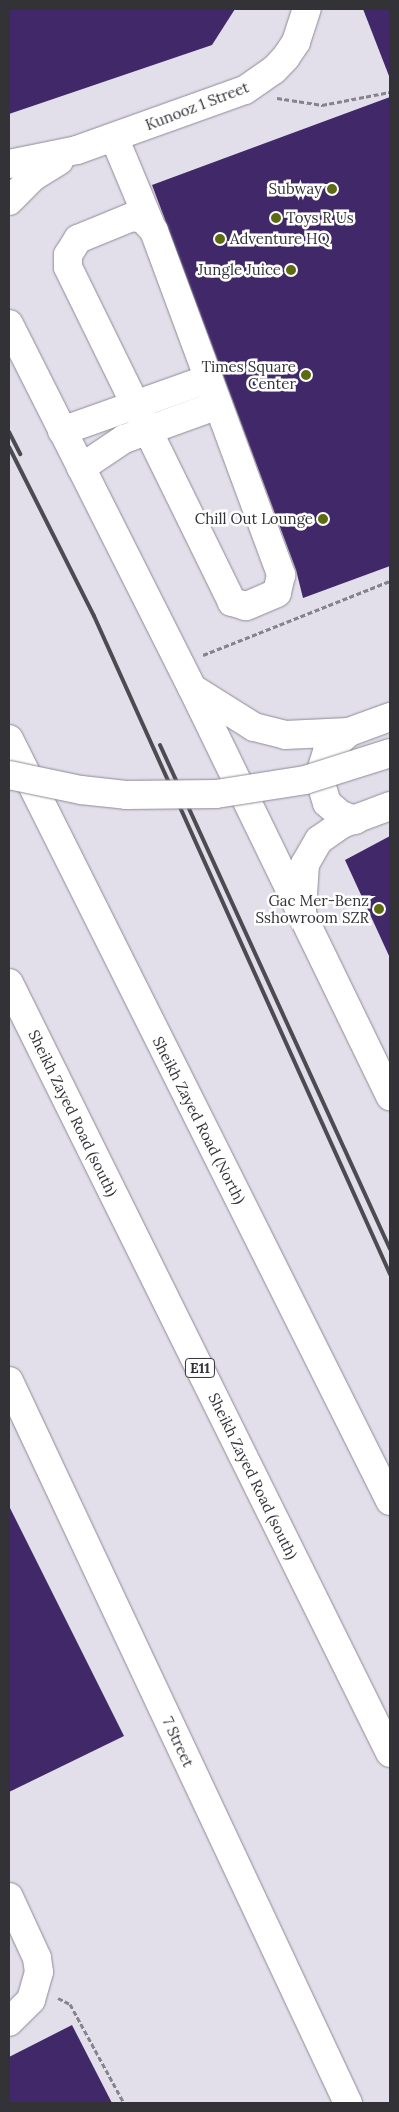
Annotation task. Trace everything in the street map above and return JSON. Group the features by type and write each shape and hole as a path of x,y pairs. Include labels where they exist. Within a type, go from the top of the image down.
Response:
{"main road":[{"name":"Kunooz 1 Street","path":"9,164 77,150 245,90 274,70 286,57 296,42 308,9"},
{"path":"114,137 151,226 281,575 277,592 246,606 232,602 147,430 67,261 72,246 78,239 138,217 151,226"},
{"name":"Kunooz 1 Street","path":"9,200 33,177 77,150"},
{"path":"9,324 192,688 302,916 384,1070 390,1096"},
{"path":"62,431 208,379"},
{"path":"81,468 110,447 147,430 218,405"},
{"path":"192,688 239,719 270,732 302,736 349,732 390,717"},
{"path":"349,732 327,752 319,777 327,804 341,815 355,820"},
{"name":"Sheikh Zayed Road (North)","path":"9,739 390,1501"},
{"path":"9,776 81,790 126,795 216,794 305,780 390,754"},
{"path":"302,916 302,878 311,852 330,831 390,806"},
{"name":"Sheikh Zayed Road (south)","path":"9,983 390,1753"},
{"name":"7 Street","path":"9,1381 348,2103"},
{"path":"9,1897 37,1958 37,1986 31,2000 9,2022"}],"path":[{"path":"245,90 293,102 322,105 390,92"},
{"path":"179,664 390,581"},
{"path":"37,1986 70,2004 124,2103"}],"building":[{"path":"9,9 235,9 212,45 9,114"},
{"path":"363,9 390,9 390,76 389,76"},
{"name":"Times Square Center","path":"390,97 390,566 303,598 296,570 152,185"},
{"name":"Gac Mer-Benz Sshowroom SZR","path":"390,836 390,958 345,860"},
{"path":"9,1506 124,1736 9,1792"},
{"path":"72,2025 112,2103 9,2103 9,2057"}],"railway":[{"path":"9,432 20,454"},
{"path":"9,447 94,616 390,1274"},
{"path":"160,745 390,1249"}],"place":[{"name":"Subway","path":"332,189"},
{"name":"Toys R Us","path":"276,218"},
{"name":"Adventure HQ","path":"220,239"},
{"name":"Jungle Juice","path":"291,270"},
{"name":"Times Square Center","path":"306,375"},
{"name":"Chill Out Lounge","path":"323,519"},
{"name":"Gac Mer-Benz Sshowroom SZR","path":"379,909"}]}
